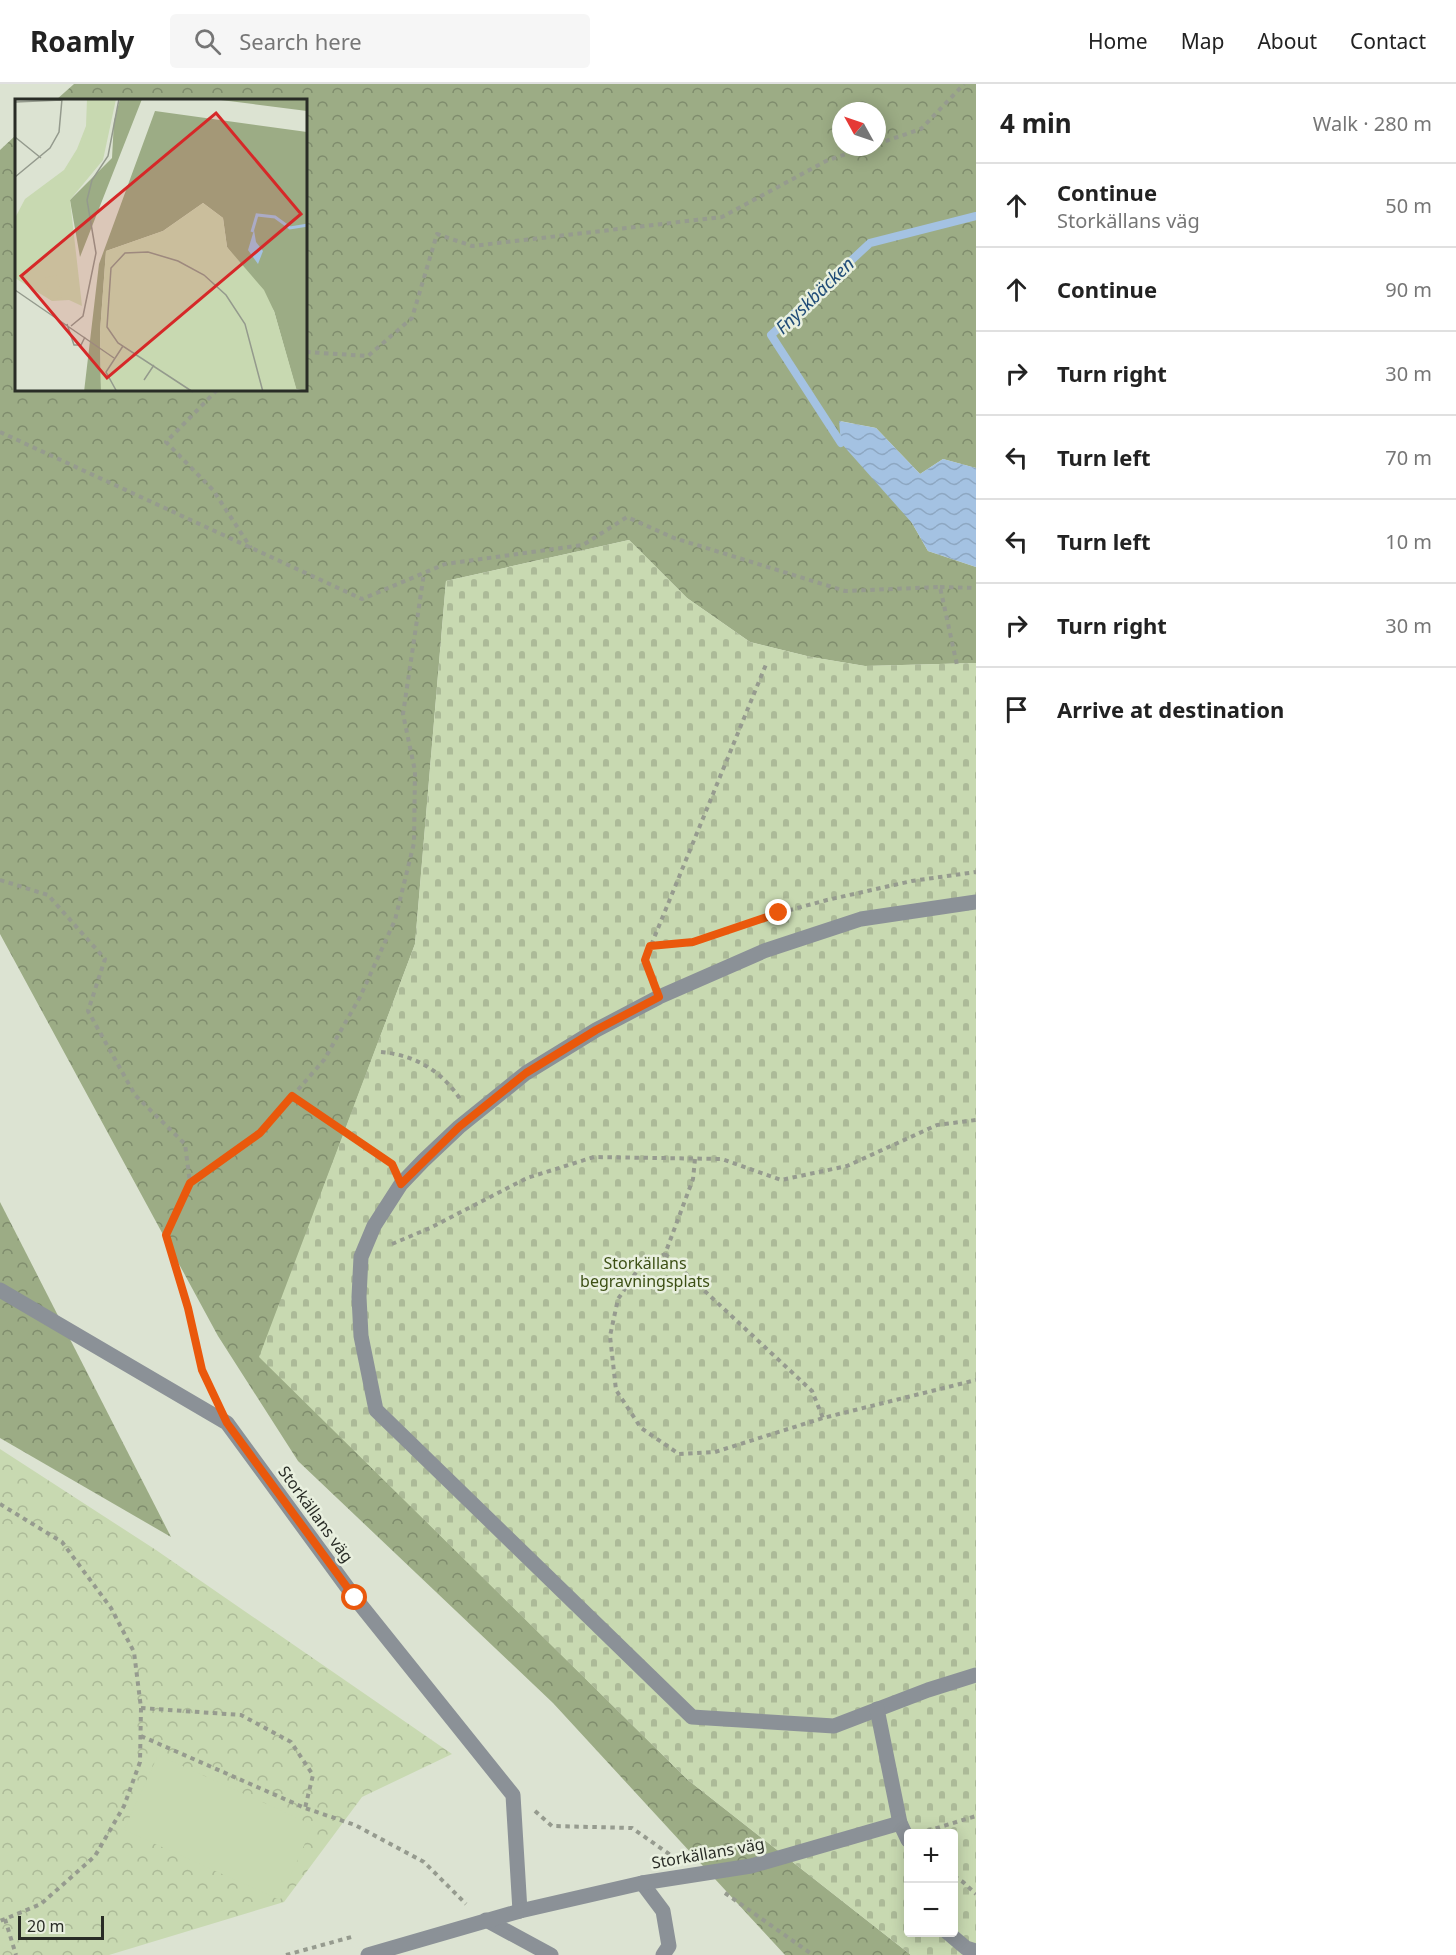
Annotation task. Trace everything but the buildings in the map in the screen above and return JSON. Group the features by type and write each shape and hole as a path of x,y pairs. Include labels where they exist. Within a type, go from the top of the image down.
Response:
{"street":[{"path":"976,902 861,919 764,951 659,997 596,1030 526,1073 472,1117 401,1184 374,1226 361,1257 359,1297 361,1336 376,1410 692,1717 834,1726 928,1690 976,1675"},
{"name":"Storkällans väg","path":"0,1290 227,1423 355,1598 513,1795 520,1911"},
{"path":"877,1709 900,1823 904,1831"},
{"name":"Storkällans väg","path":"368,1955 520,1911 642,1883 704,1878 900,1823"},
{"path":"642,1883 663,1911 669,1946 663,1955"},
{"path":"486,1920 551,1955"},
{"path":"953,1937 966,1948 976,1951"}],"path":[{"path":"886,141 921,129 964,84"},
{"path":"308,352 368,356 412,318 436,234 472,246 722,218 828,160 840,156"},
{"path":"215,392 166,442 213,490 252,548"},
{"path":"0,432 362,599 445,564 583,545 627,517 674,538 845,591 940,587 976,588"},
{"path":"227,1423 202,1370 188,1308 166,1235 190,1183 260,1133 324,1060 360,997 395,920 414,843 416,771 403,714 424,573"},
{"path":"940,587 957,665"},
{"path":"659,997 645,960 767,662"},
{"path":"650,946 693,942 779,913 837,898 912,881 976,872"},
{"path":"0,880 48,895 105,959 88,1011 135,1095 185,1144 190,1183"},
{"path":"381,1052 398,1053 430,1066 452,1086 472,1117"},
{"path":"292,1096 392,1164 401,1184"},
{"path":"361,1257 430,1228 527,1178 594,1157 722,1159 781,1179 847,1166 937,1125 976,1120"},
{"path":"695,1159 693,1179 665,1254 639,1268 623,1291 618,1299 610,1336 616,1390 641,1428 679,1454 715,1452 823,1418 976,1380"},
{"path":"665,1254 812,1391 823,1418"},
{"path":"0,1504 62,1542 111,1608 134,1652 141,1708 140,1762 124,1806 94,1856 41,1904 2,1920 16,1955"},
{"path":"141,1708 241,1715 291,1742 313,1775 305,1808"},
{"path":"141,1736 305,1808 355,1826 424,1862 466,1905"},
{"path":"506,1785 552,1826 632,1828 813,1955"},
{"path":"932,1829 976,1816"},
{"path":"958,1879 976,1894"}],"green space":[{"path":"74,84 976,84 976,468 943,459 920,474 876,428 840,421 912,523 928,551 976,567 976,663 865,666 811,657 750,642 687,598 629,540 446,581 415,944 260,1357 688,1780 911,1955 785,1955 553,1703 298,1461 218,1336 0,934 0,150 15,136 15,392 308,392 308,99 57,99"},
{"name":"Storkällans begravningsplats","path":"629,540 687,598 750,642 811,657 865,666 976,663 976,1955 911,1955 688,1780 259,1357 415,944 446,581"},
{"path":"0,1202 171,1537 0,1438"},
{"path":"0,1449 156,1550 452,1754 362,1797 284,1902 109,1955 0,1955"},
{"path":"158,1755 313,1825 280,1900 124,1830"}],"water":[{"path":"839,421 876,428 920,474 943,459 976,468 976,567 928,551 912,523 841,443"}],"waterway":[{"name":"Fnyskbäcken","path":"841,443 771,335 870,243 976,216"}],"route":[{"path":"355,1598 227,1423 202,1370 188,1308 166,1235 190,1183 260,1133 292,1096 392,1164 401,1184 459,1127 526,1073 596,1030 659,997 645,960 650,946 693,942 779,913"}]}
